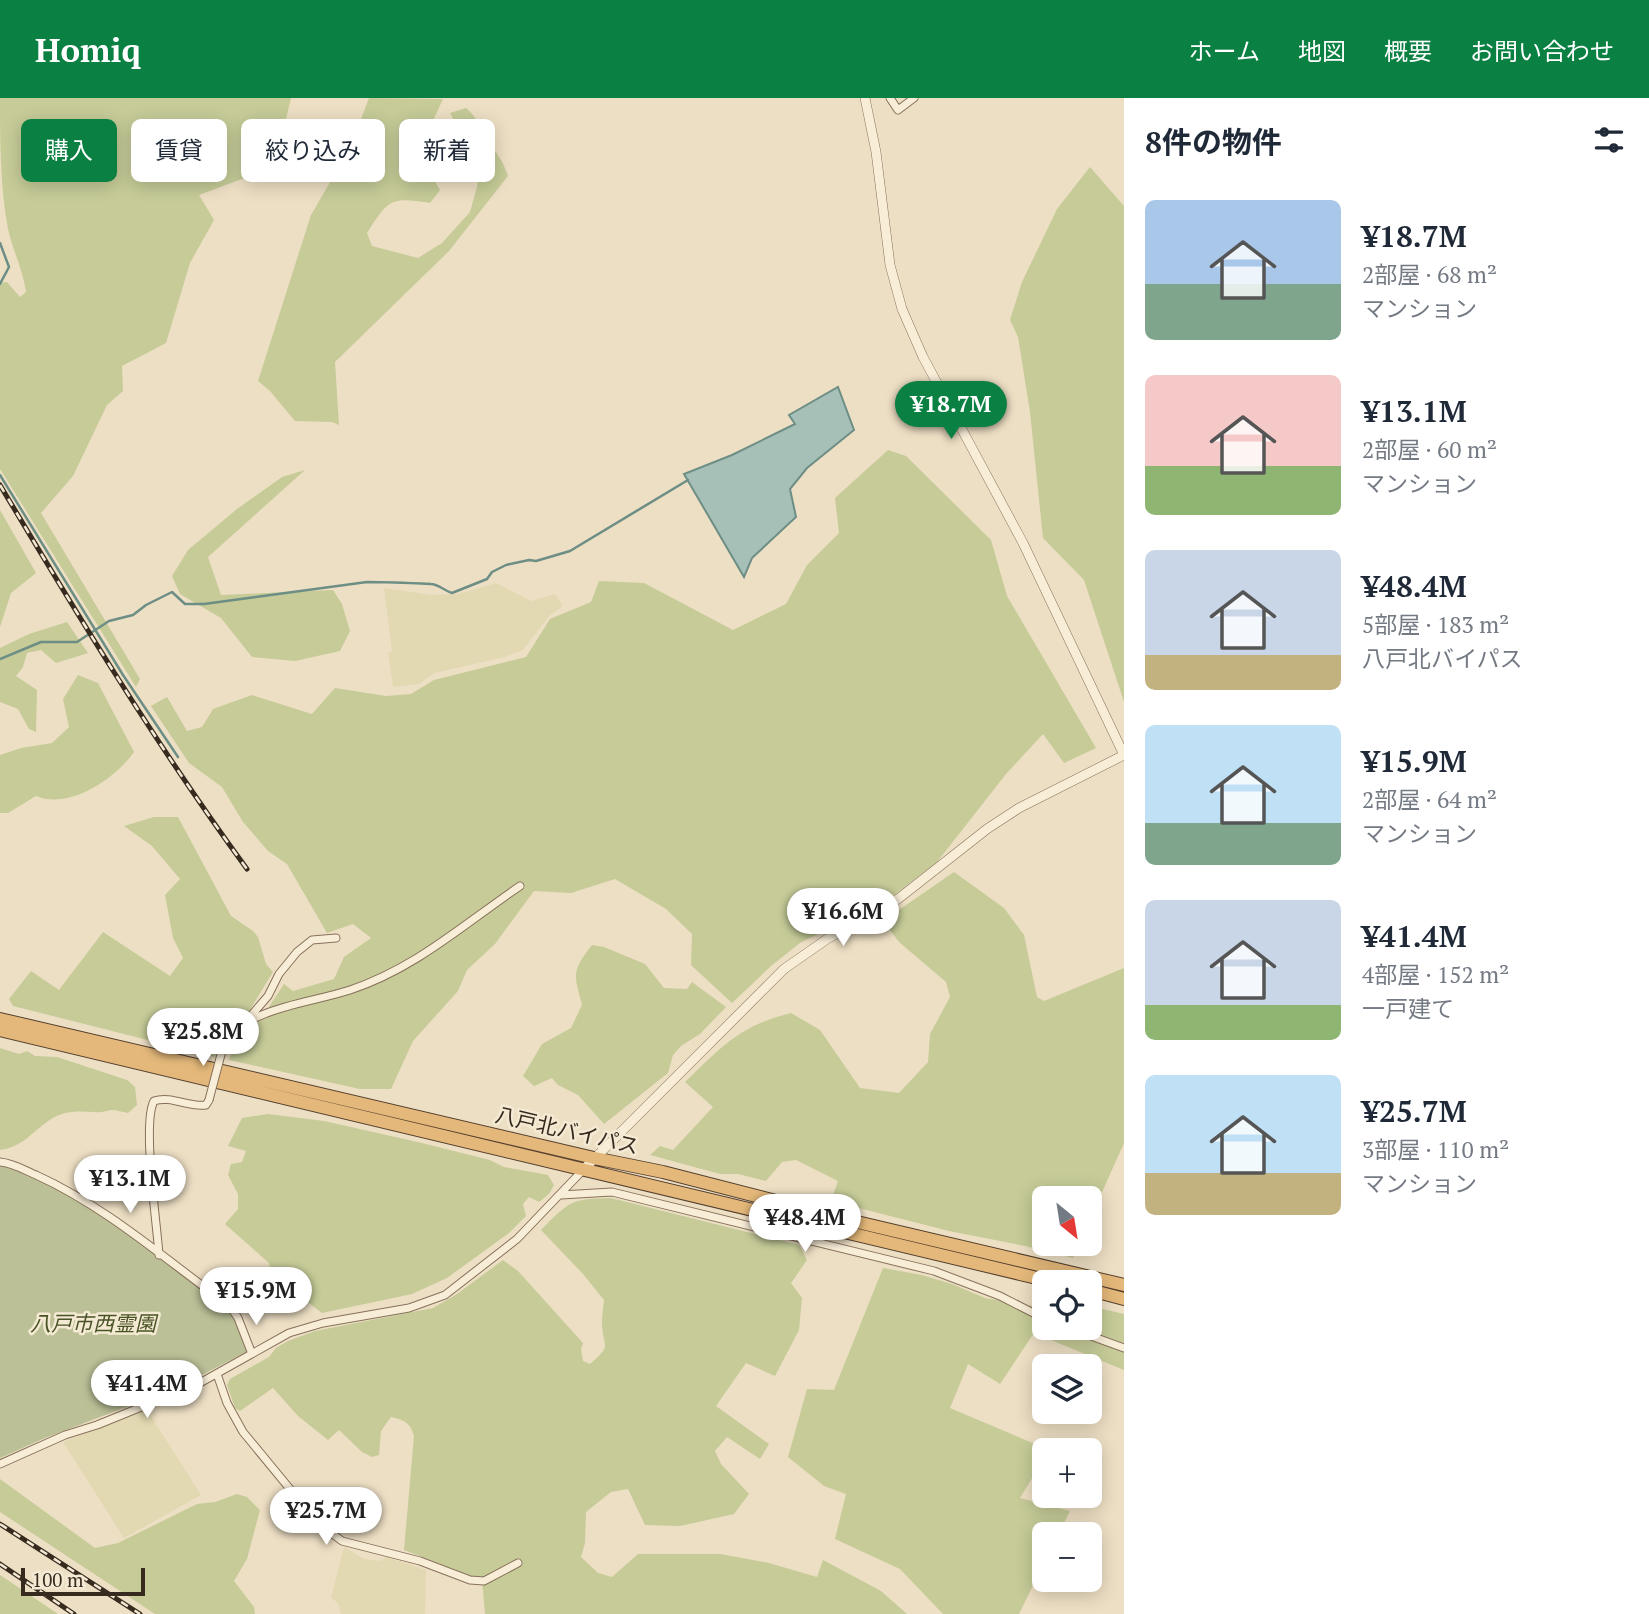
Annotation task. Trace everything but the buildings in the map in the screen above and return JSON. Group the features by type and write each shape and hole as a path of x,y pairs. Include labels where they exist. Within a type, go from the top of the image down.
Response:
{"highway":[{"name":"八戸北バイパス","path":"0,1018 663,1172 861,1223 1124,1285"},
{"name":"八戸北バイパス","path":"0,1030 1032,1277"},
{"path":"1102,1293 1124,1298"}],"street":[{"path":"0,1464 65,1435 97,1426 170,1396 217,1374 289,1333 306,1327 410,1308 445,1294 517,1239 752,999 793,962 827,939 898,900 987,829 1019,808 1124,755 1023,543 923,357 902,309 890,265 876,152 866,98"},
{"path":"890,98 898,110 914,98"},
{"path":"159,1255 149,1139 154,1101 161,1099 206,1105 224,1043 234,1030 255,1018 349,990 393,973 428,953 520,886"},
{"path":"244,1024 268,996 286,963 297,952 312,940 336,938"},
{"path":"0,1162 44,1179 83,1199 230,1306 238,1318 252,1354"},
{"path":"561,1195 612,1192 934,1271 1000,1296 1032,1312"},
{"path":"1102,1340 1124,1348"},
{"path":"217,1374 227,1403 243,1432 318,1523 342,1541 420,1561 470,1580 484,1581 518,1563"}],"shaded area":[{"path":"496,583 531,601 555,594 563,606 549,616 523,650 505,657 434,673 419,684 393,687 388,652 392,651 384,588 432,595 458,594"},
{"path":"147,1410 201,1495 124,1538 63,1442"},
{"path":"344,1547 364,1559 380,1561 386,1557 426,1570 425,1614 341,1614 338,1603 331,1598"}],"green space":[{"path":"0,98 291,98 286,119 241,119 241,179 199,195 214,220 190,263 166,343 122,366 123,391 107,405 73,476 41,513 140,679 136,687 0,469 0,283 7,282 20,297 26,292 5,213"},
{"path":"369,98 443,99 434,119 399,119 399,182 435,182 440,190 430,203 406,200 386,207 367,233 372,246 418,258 442,243 470,212 477,182 495,182 495,150 508,176 449,251 335,362 339,425 332,422 295,421 258,381 311,215 330,182 385,182 385,119 361,119"},
{"path":"466,108 475,119 453,119 450,113"},
{"path":"1090,167 1124,206 1124,702 1084,580 1043,538 1030,412 1018,337 1010,320 1022,282 1057,209"},
{"path":"888,450 906,456 991,540 1007,596 1096,748 1064,763 1043,734 1006,774 937,862 894,895 800,943 732,1003 691,965 692,934 666,909 615,879 571,893 534,891 495,944 467,970 458,991 413,1041 391,1089 360,1089 229,1060 234,1046 261,1019 284,984 293,991 334,979 344,957 371,938 353,924 327,933 287,864 268,851 243,822 222,787 189,763 151,706 167,697 187,731 202,727 213,709 252,695 312,714 335,688 386,696 411,694 434,680 526,657 550,619 591,602 599,581 644,583 733,630 786,604 807,565 839,533 835,498"},
{"path":"305,470 208,557 221,595 333,590 342,604 350,631 340,651 295,661 252,657 221,618 180,594 172,576 188,550 237,509 282,477"},
{"path":"0,510 36,573 11,593 0,627"},
{"path":"67,622 88,653 56,663 41,650 27,653 23,667 16,676 37,690 36,732 29,729 18,709 0,702 0,648 29,634"},
{"path":"78,675 98,683 134,752 115,772 90,789 63,799 36,796 8,813 0,813 0,755 52,743 69,727 63,699"},
{"path":"154,817 178,817 231,916 258,937 266,964 273,972 243,1021 222,1034 215,1057 13,1006 9,999 31,971 59,990 103,932 170,976 183,958 173,938 165,895 180,879 152,846 124,826"},
{"path":"954,872 1004,908 1024,935 1037,997 1044,1001 1124,968 1124,1143 1102,1192 1102,1186 1032,1186 1032,1248 949,1231 831,1201 838,1181 796,1160 782,1162 766,1181 738,1174 720,1174 650,1155 660,1146 673,1150 713,1107 685,1082 745,1031 791,1013 820,1030 860,1088 899,1093 928,1062 930,1034 950,997 946,982 899,942 883,921"},
{"path":"592,945 604,947 645,964 664,988 687,989 692,982 726,1007 700,1034 681,1046 673,1055 668,1073 604,1124 578,1095 558,1085 552,1078 534,1086 523,1076 542,1044 571,1028 582,1005 576,980 577,968"},
{"path":"0,1048 19,1054 27,1051 35,1056 57,1057 127,1080 135,1087 137,1105 128,1113 111,1110 64,1113 20,1143 0,1150"},
{"path":"268,1114 324,1121 422,1143 490,1160 504,1167 548,1175 554,1185 549,1194 539,1202 529,1197 523,1204 526,1216 509,1233 447,1278 412,1294 322,1313 272,1275 269,1263 225,1224 238,1209 238,1194 228,1175 231,1164 242,1162 246,1151 228,1146 242,1118"},
{"name":"八戸市西霊園","path":"0,1165 42,1181 108,1219 230,1310 248,1351 179,1387 0,1458"},
{"path":"611,1198 799,1245 807,1260 791,1283 802,1298 799,1330 775,1376 746,1363 716,1406 769,1444 760,1459 727,1437 715,1451 721,1464 749,1494 734,1514 680,1526 645,1525 628,1489 611,1492 586,1512 585,1543 581,1557 598,1573 612,1577 638,1554 720,1554 769,1563 817,1577 823,1560 881,1591 907,1614 485,1614 482,1580 404,1550 414,1436 406,1422 391,1417 381,1431 379,1455 372,1457 362,1452 339,1430 328,1440 298,1416 273,1388 240,1411 235,1408 227,1385 230,1379 269,1357 276,1348 288,1341 315,1331 433,1308 503,1260 518,1271 583,1343 583,1361 590,1364 602,1353 605,1346 602,1324 604,1300 541,1230 565,1207 578,1201"},
{"path":"883,1268 922,1275 985,1298 1032,1306 1032,1336 1000,1384 968,1364 950,1408 1032,1443 1032,1478 1020,1498 1032,1501 1032,1508 1070,1511 1064,1522 1032,1522 1032,1588 1019,1614 943,1614 900,1569 835,1539 846,1494 824,1486 788,1457 807,1389 834,1390"},
{"path":"1102,1309 1124,1314 1124,1370 1102,1361 1102,1354 1085,1354 1051,1340 1102,1340"},
{"path":"0,1479 95,1548 118,1543 197,1504 215,1502 237,1494 247,1497 260,1510 247,1559 234,1581 254,1607 255,1614 155,1614 0,1512"},
{"path":"0,1575 58,1614 0,1614"}],"water":[{"path":"838,387 854,430 807,468 790,489 796,517 752,558 744,577 684,474 732,455 795,424 789,415"}],"waterway":[{"path":"0,243 9,267 0,284"},
{"path":"0,475 123,675 178,757"},
{"path":"0,659 41,642 77,642 109,621 133,615 172,592 185,604 204,604 367,582 434,584 452,593 487,579 492,572 506,565 536,561 570,551 688,480"}],"railway":[{"path":"0,485 150,728 247,869"},
{"path":"0,1524 140,1614"},
{"path":"0,1564 74,1614"}]}
